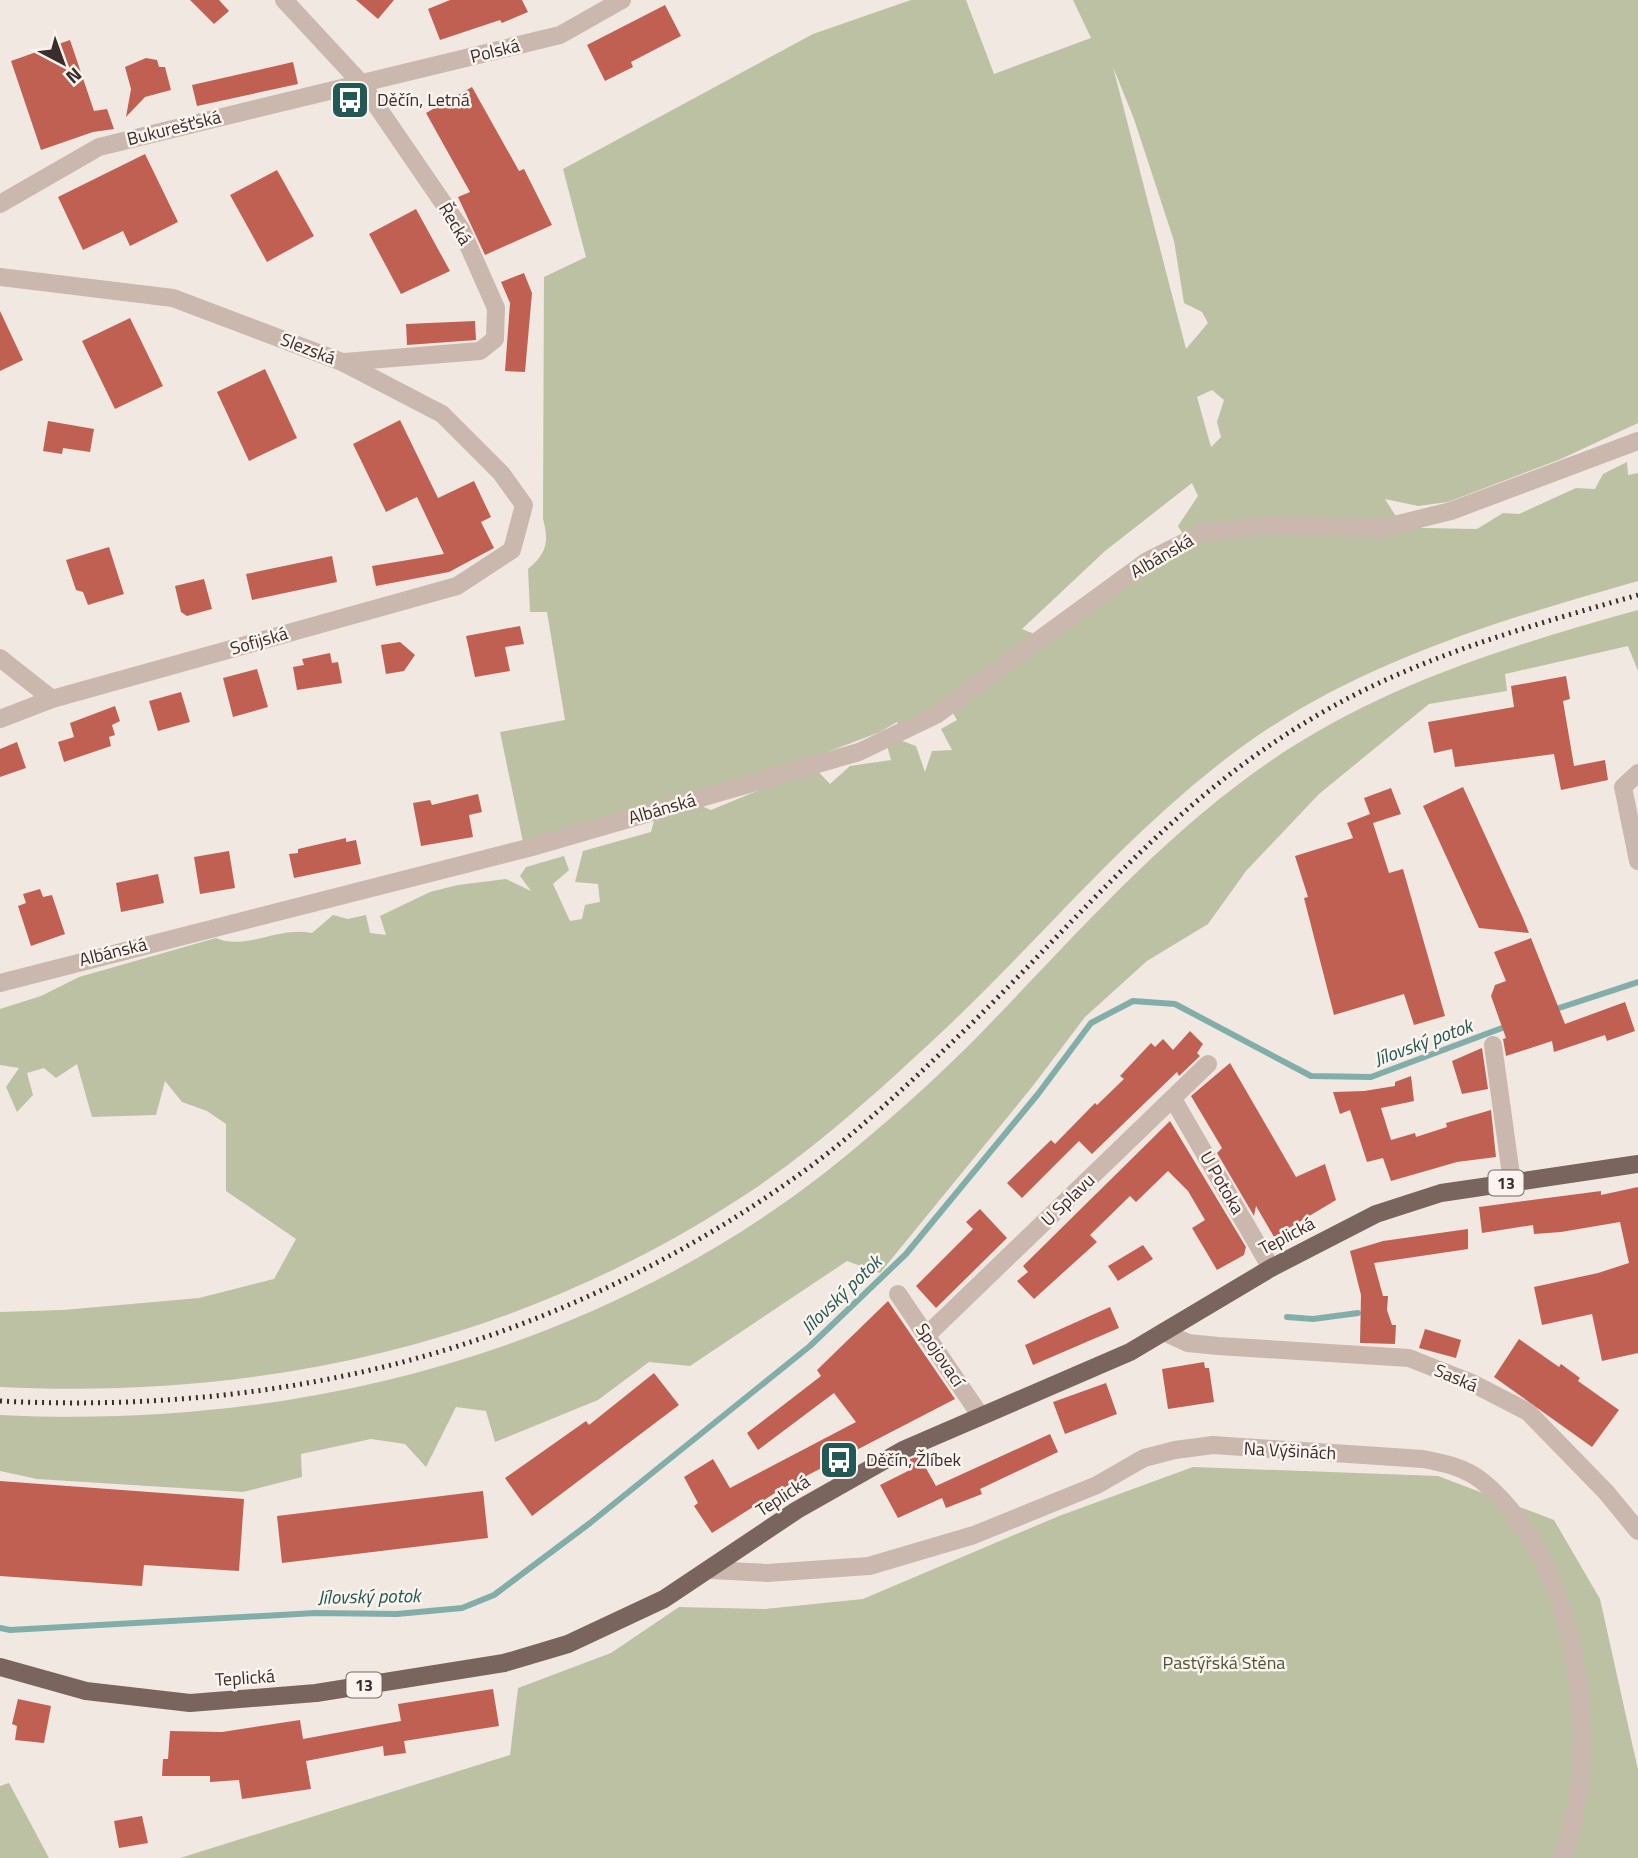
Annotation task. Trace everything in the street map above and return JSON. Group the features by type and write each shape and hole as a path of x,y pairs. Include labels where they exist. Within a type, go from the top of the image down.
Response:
{"main road":[{"name":"Teplická","path":"0,1667 86,1690 190,1703 316,1693 504,1663 568,1644 664,1599 797,1510 853,1477 980,1415 1130,1352 1271,1268 1376,1214 1441,1194 1638,1164"}],"street":[{"name":"Řecká","path":"284,0 361,83 461,229 496,307 495,339 480,351 342,362"},
{"name":"Polská","path":"361,83 560,35 622,0"},
{"name":"Bukurešťská","path":"0,204 99,147 361,83"},
{"name":"Slezská","path":"0,277 173,298 342,362 442,414 501,473 524,505 512,550"},
{"name":"Albánská","path":"0,983 532,847 859,752 936,715 1147,561 1203,533 1273,525 1382,528 1451,511 1638,441"},
{"name":"Sofijská","path":"0,719 52,699 457,586 512,550"},
{"path":"0,658 52,699"},
{"path":"1638,773 1623,787 1638,861"},
{"path":"1493,1045 1512,1182"},
{"name":"U Splavu","path":"927,1335 1208,1064"},
{"name":"U Potoka","path":"1173,1099 1271,1268"},
{"name":"Spojovací","path":"898,1294 980,1415"},
{"name":"Saská","path":"1164,1332 1188,1343 1409,1358 1472,1383 1528,1412 1606,1492 1638,1531"},
{"name":"Na Výšinách","path":"710,1570 768,1573 869,1566 974,1535 1097,1485 1144,1458 1175,1450 1213,1446 1410,1458 1456,1466 1481,1480 1526,1532 1569,1630 1577,1664 1583,1734 1577,1794 1562,1858"}],"green space":[{"path":"911,0 966,0 994,74 1091,38 1073,0 1638,0 1638,423 1561,459 1448,502 1418,506 1385,499 1397,518 1423,528 1477,529 1503,513 1519,514 1576,488 1595,489 1603,474 1627,462 1628,475 1638,473 1638,581 1488,626 1392,663 1299,710 1254,738 1211,770 1131,841 982,993 849,1116 800,1156 748,1193 662,1245 574,1288 483,1323 390,1351 295,1371 198,1383 100,1389 0,1387 0,1312 63,1310 199,1298 274,1279 296,1239 226,1191 226,1124 207,1111 182,1102 165,1081 156,1115 92,1117 77,1064 56,1078 44,1068 27,1073 33,1095 17,1112 6,1087 19,1068 0,1065 0,1009 41,996 79,977 216,938 239,942 287,933 312,933 333,915 348,919 366,915 370,933 386,935 380,916 430,892 458,885 506,879 531,891 520,876 526,867 564,856 569,870 553,884 570,921 582,919 585,905 600,902 598,884 575,882 583,851 651,832 657,810 689,801 711,810 757,791 755,778 523,842 500,732 565,720 547,612 530,612 528,569 543,552 546,541 543,519 544,277 586,257 563,169 813,34","holes":["1113,67 1134,119 1174,241 1184,303 1202,312 1208,323 1186,349","1212,390 1224,400 1217,422 1221,437 1211,447 1197,397","1192,483 1198,496 1178,526 1190,546 1150,565 1049,640 1022,629 1105,551","951,710 957,720 941,729 952,750 932,751 925,772 916,746 897,739 887,745 891,760 850,766 830,784 812,765 801,762 880,732 897,722 901,731"]},
{"path":"1638,610 1638,671 1628,646 1505,674 1507,691 1429,704 1319,794 1246,871 1208,924 1147,961 1085,1017 1032,1087 880,1273 847,1261 690,1366 649,1362 598,1400 495,1442 486,1411 456,1407 426,1467 405,1444 371,1439 301,1454 302,1477 243,1492 37,1479 0,1471 0,1415 110,1416 220,1409 329,1393 436,1367 540,1333 640,1288 736,1235 827,1171 867,1138 964,1050 1156,854 1232,789 1272,760 1358,710 1449,670 1542,638"},
{"name":"Pastýřská Stěna","path":"1193,1467 1438,1476 1554,1520 1600,1599 1638,1770 1638,1858 180,1858 510,1755 518,1688 611,1653 679,1607 765,1609 863,1599 1059,1516"},
{"path":"9,1783 49,1858 0,1858 0,1786"}],"building":[{"path":"190,0 219,0 229,11 214,24"},
{"path":"356,0 394,0 378,19"},
{"path":"450,0 522,0 528,12 502,23 500,20 440,40 428,9"},
{"path":"665,5 681,36 631,62 633,67 605,81 587,45"},
{"path":"70,40 94,111 107,109 114,129 93,132 41,150 11,61"},
{"path":"146,58 157,60 159,67 165,67 171,90 145,97 126,117 131,89 125,67"},
{"path":"293,62 298,84 197,106 192,85"},
{"path":"472,87 519,171 524,169 552,225 485,255 458,197 470,192 426,113"},
{"path":"145,154 178,222 130,246 123,231 83,250 58,197"},
{"path":"277,170 314,236 267,262 230,195"},
{"path":"416,209 450,271 401,294 369,234"},
{"path":"524,273 532,293 525,372 505,371 510,303 501,282"},
{"path":"0,311 23,360 0,371"},
{"path":"130,318 163,386 115,409 82,341"},
{"path":"475,321 476,340 407,345 406,324"},
{"path":"265,369 297,438 249,461 217,392"},
{"path":"400,420 438,498 474,481 491,517 481,522 494,548 449,572 376,586 372,566 444,554 417,497 386,512 353,444"},
{"path":"48,421 94,429 90,452 63,448 62,454 43,451"},
{"path":"109,547 124,594 88,605 83,592 76,590 66,560"},
{"path":"332,556 337,582 252,600 246,574"},
{"path":"204,579 212,609 187,616 181,612 175,586"},
{"path":"520,626 524,644 505,647 510,671 475,677 466,636"},
{"path":"400,642 415,655 404,671 386,674 381,645"},
{"path":"330,653 332,663 338,662 342,683 297,690 293,667 304,665 302,659"},
{"path":"257,669 268,707 233,717 223,678"},
{"path":"1566,676 1570,699 1563,701 1574,766 1605,760 1608,780 1561,790 1554,754 1455,767 1452,749 1434,753 1428,722 1514,707 1511,686"},
{"path":"181,692 190,722 158,731 149,701"},
{"path":"115,706 120,721 112,725 115,735 109,737 111,746 64,762 58,742 74,737 70,723"},
{"path":"17,742 26,768 0,777 0,749"},
{"path":"1463,787 1529,933 1479,928 1423,806"},
{"path":"1391,788 1401,814 1373,823 1389,873 1403,869 1445,1016 1414,1025 1404,994 1334,1015 1304,898 1308,897 1295,856 1353,838 1347,823 1370,814 1364,798"},
{"path":"478,794 482,812 469,815 473,837 421,846 413,803 430,800 432,805"},
{"path":"346,838 346,842 356,840 361,864 294,878 289,854 298,853 298,849"},
{"path":"229,851 235,888 200,894 194,857"},
{"path":"158,874 164,903 121,912 116,883"},
{"path":"40,889 43,897 52,895 65,934 31,946 18,906 26,903 23,894"},
{"path":"1531,938 1565,1024 1625,1002 1635,1031 1607,1041 1605,1035 1554,1052 1552,1041 1506,1056 1503,1039 1506,1038 1491,996 1495,985 1506,981 1494,952"},
{"path":"1190,1031 1203,1044 1197,1053 1200,1056 1179,1076 1177,1072 1092,1154 1079,1141 1022,1198 1007,1183 1051,1140 1055,1144 1095,1103 1097,1105 1124,1079 1120,1076 1151,1043 1155,1047 1163,1039 1173,1050"},
{"path":"1482,1048 1488,1089 1462,1094 1452,1061"},
{"path":"1230,1063 1296,1177 1325,1164 1336,1200 1274,1237 1256,1206 1254,1216 1217,1153 1222,1148 1191,1096"},
{"path":"1411,1076 1414,1101 1381,1108 1391,1140 1415,1133 1416,1137 1447,1127 1446,1123 1491,1110 1496,1157 1457,1162 1391,1181 1383,1158 1367,1162 1350,1110 1340,1114 1333,1092 1395,1086 1395,1082"},
{"path":"1170,1121 1246,1247 1244,1255 1217,1270 1192,1228 1205,1220 1188,1191 1168,1171 1136,1202 1130,1196 1090,1235 1097,1242 1034,1299 1017,1281 1028,1272 1023,1266"},
{"path":"1638,1187 1638,1353 1602,1361 1592,1314 1542,1325 1534,1287 1598,1273 1629,1263 1620,1222 1561,1232 1534,1234 1533,1225 1482,1233 1479,1207 1601,1191 1601,1195"},
{"path":"980,1209 1007,1238 936,1308 916,1286 973,1229 966,1222"},
{"path":"1468,1229 1468,1249 1374,1263 1383,1296 1388,1296 1387,1310 1392,1325 1396,1325 1395,1344 1360,1343 1361,1295 1350,1251 1383,1241"},
{"path":"1143,1245 1153,1259 1118,1281 1108,1266"},
{"path":"888,1301 955,1399 783,1488 712,1533 694,1506 698,1503 684,1477 713,1459 730,1488 856,1422 834,1393 758,1450 747,1433 821,1376 817,1370"},
{"path":"1110,1307 1119,1328 1033,1365 1025,1345"},
{"path":"1425,1329 1461,1340 1456,1358 1419,1348"},
{"path":"1519,1339 1559,1367 1561,1364 1580,1378 1578,1381 1619,1410 1592,1447 1494,1377"},
{"path":"1204,1362 1205,1368 1209,1368 1214,1402 1168,1409 1162,1369"},
{"path":"654,1373 679,1405 532,1516 505,1478 586,1421 589,1425"},
{"path":"1106,1383 1117,1414 1065,1434 1053,1402"},
{"path":"1050,1434 1058,1452 980,1489 982,1494 946,1508 942,1498 898,1518 880,1485 912,1469 910,1459 919,1456 936,1486"},
{"path":"0,1481 244,1499 239,1571 144,1565 142,1586 0,1576"},
{"path":"483,1491 488,1538 282,1563 277,1516"},
{"path":"493,1689 499,1726 404,1741 406,1753 384,1756 383,1746 306,1761 311,1789 242,1799 239,1780 210,1782 210,1776 162,1776 163,1759 168,1759 170,1731 222,1732 300,1720 303,1739 401,1721 398,1704"},
{"path":"18,1699 51,1706 44,1743 15,1740 17,1726 12,1724"},
{"path":"142,1816 148,1843 119,1848 114,1821"}],"waterway":[{"name":"Jílovský potok","path":"1553,1010 1638,982"},
{"name":"Jílovský potok","path":"0,1628 10,1630 315,1613 397,1614 462,1608 494,1595 590,1523 810,1346 906,1254 1038,1094 1091,1023 1133,1001 1175,1004 1311,1076 1371,1077 1510,1025"},
{"path":"1287,1317 1313,1319 1358,1313"}],"railway":[{"path":"0,1401 111,1402 219,1396 324,1380 426,1356 526,1322 624,1280 719,1228 811,1166 852,1134 967,1028 1129,863 1214,787 1261,752 1349,697 1429,661 1512,632 1638,595"}],"place":[{"name":"Děčín, Letná","path":"350,100"},
{"name":"Děčín, Žlíbek","path":"839,1460"}]}
